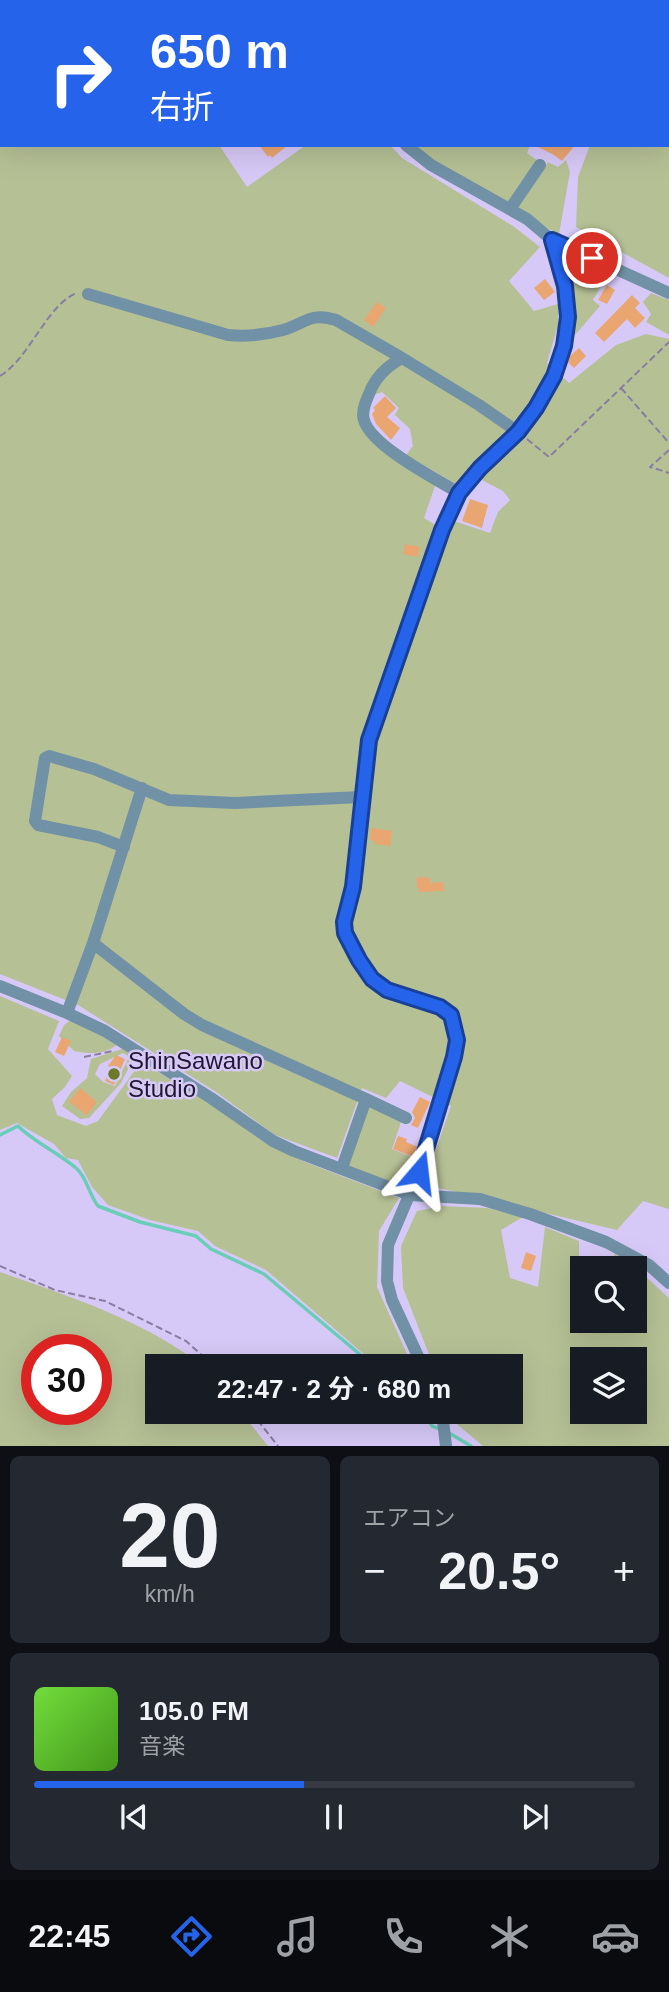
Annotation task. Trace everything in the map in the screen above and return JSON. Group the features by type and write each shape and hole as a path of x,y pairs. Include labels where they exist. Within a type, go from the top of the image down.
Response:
{"street":[{"path":"408,147 431,165 510,209 552,240 669,293"},
{"path":"510,209 540,165"},
{"path":"418,1354 400,1319 387,1281 388,1245 410,1195 454,1057 456,1029 451,1015 440,1007 387,990 372,979 345,933 344,922 353,887 369,740 442,530 459,493 480,468 518,432 536,408 554,376 564,346 568,317 565,286 552,240"},
{"path":"88,294 242,337 287,329 310,317 324,316 336,320 402,358 518,432"},
{"path":"402,358 390,365 372,387 363,412 364,421 388,449 459,493"},
{"path":"124,847 99,837 38,825 35,821 45,758 49,756 94,769 169,800 206,803 361,797"},
{"path":"67,1013 93,943 142,788"},
{"path":"93,943 202,1025 406,1118"},
{"path":"0,986 67,1013 126,1044 273,1141 410,1195 480,1199 530,1214 606,1242 649,1265 669,1283"},
{"path":"342,1168 366,1099"},
{"path":"443,1424 446,1446"}],"path":[{"path":"0,376 12,369 61,303 77,293 88,294"},
{"path":"518,432 549,457 669,342"},
{"path":"621,387 669,443"},
{"path":"669,450 650,467 669,473"},
{"path":"83,1057 110,1052 126,1044"},
{"path":"0,1266 55,1290 105,1301 186,1341 200,1354"},
{"path":"261,1424 278,1446"}],"green space":[{"path":"0,147 220,147 247,187 303,147 392,147 402,158 513,226 540,247 509,281 534,311 558,304 558,325 547,363 569,383 616,345 646,334 669,339 669,1209 643,1201 617,1230 426,1185 451,1106 400,1081 386,1098 362,1088 337,1158 275,1135 216,1092 78,1005 0,974","holes":["382,392 399,408 395,415 410,429 413,446 406,455 456,484 478,478 503,491 510,500 498,512 490,533 454,521 444,530 424,518 436,483 360,420 374,395"]},
{"path":"529,147 527,153 538,161 510,203 455,174 414,148"},
{"path":"589,147 669,147 669,278 576,227 578,177"},
{"path":"566,160 570,172 559,234 518,208 548,162 558,167"},
{"path":"565,251 608,274 593,300 600,306 575,335 572,334 575,314 573,293 562,253"},
{"path":"651,293 669,300 669,335 646,322 651,314 643,302"},
{"path":"0,996 59,1021 48,1049 72,1076 52,1099 57,1115 86,1126 98,1121 141,1062 208,1102 269,1145 305,1162 399,1198 379,1231 377,1287 407,1354 364,1354 266,1270 215,1246 198,1231 150,1220 108,1205 92,1187 78,1160 66,1158 54,1144 17,1123 0,1130"},
{"path":"72,1019 118,1044 97,1053 74,1051 59,1036 64,1025"},
{"path":"125,1048 135,1055 121,1083 89,1118 80,1119 62,1106 71,1092 87,1078 91,1059","holes":["123,1053 129,1057 115,1086 103,1082 95,1074 100,1064"]},
{"path":"367,1103 402,1119 392,1149 417,1159 409,1180 400,1189 345,1166"},
{"path":"442,1206 488,1208 523,1217 501,1230 510,1278 538,1287 545,1227 579,1241 579,1256 570,1256 570,1333 647,1333 647,1278 669,1298 669,1446 483,1446 457,1424 523,1424 523,1354 429,1354 403,1288 401,1246 417,1211"},
{"path":"0,1272 106,1311 186,1354 145,1354 145,1424 251,1424 268,1446 0,1446"}],"building":[{"path":"260,147 286,147 272,158 270,155 268,157"},
{"path":"538,147 573,147 562,161"},
{"path":"545,279 555,292 544,300 534,288"},
{"path":"607,285 615,290 607,304 598,300"},
{"path":"632,295 640,303 635,308 645,318 635,328 627,319 604,342 595,333"},
{"path":"377,302 386,308 373,327 364,320"},
{"path":"579,348 586,356 574,368 568,362 570,356"},
{"path":"385,396 396,408 387,417 400,428 391,440 376,424 372,414 375,410 373,408"},
{"path":"470,499 488,505 482,528 462,521"},
{"path":"405,544 420,547 418,557 403,554"},
{"path":"371,828 392,831 390,846 375,844 375,841 370,840"},
{"path":"417,877 430,878 430,883 443,882 444,891 419,892"},
{"path":"62,1037 71,1041 64,1056 55,1052"},
{"name":"ShinSawano Studio","path":"116,1055 125,1059 114,1085 105,1081 111,1068 108,1066"},
{"path":"80,1088 97,1102 87,1115 69,1102"},
{"path":"420,1097 430,1102 418,1128 411,1125 415,1118 412,1112"},
{"path":"398,1136 418,1147 414,1157 393,1149"},
{"path":"526,1252 536,1256 531,1271 521,1268"}],"waterway":[{"path":"0,1135 18,1126 76,1168 98,1206 140,1222 196,1236 211,1249 264,1274 359,1354"},
{"path":"431,1424 442,1430"},
{"path":"449,1433 471,1446"}],"place":[{"name":"ShinSawano Studio","path":"114,1074"}],"route":[{"path":"419,1172 454,1057 456,1029 451,1015 440,1007 405,998 372,979 345,933 344,922 353,887 369,740 442,530 459,493 480,468 518,432 536,408 554,376 564,346 568,317 562,271 552,240 592,258"}]}
